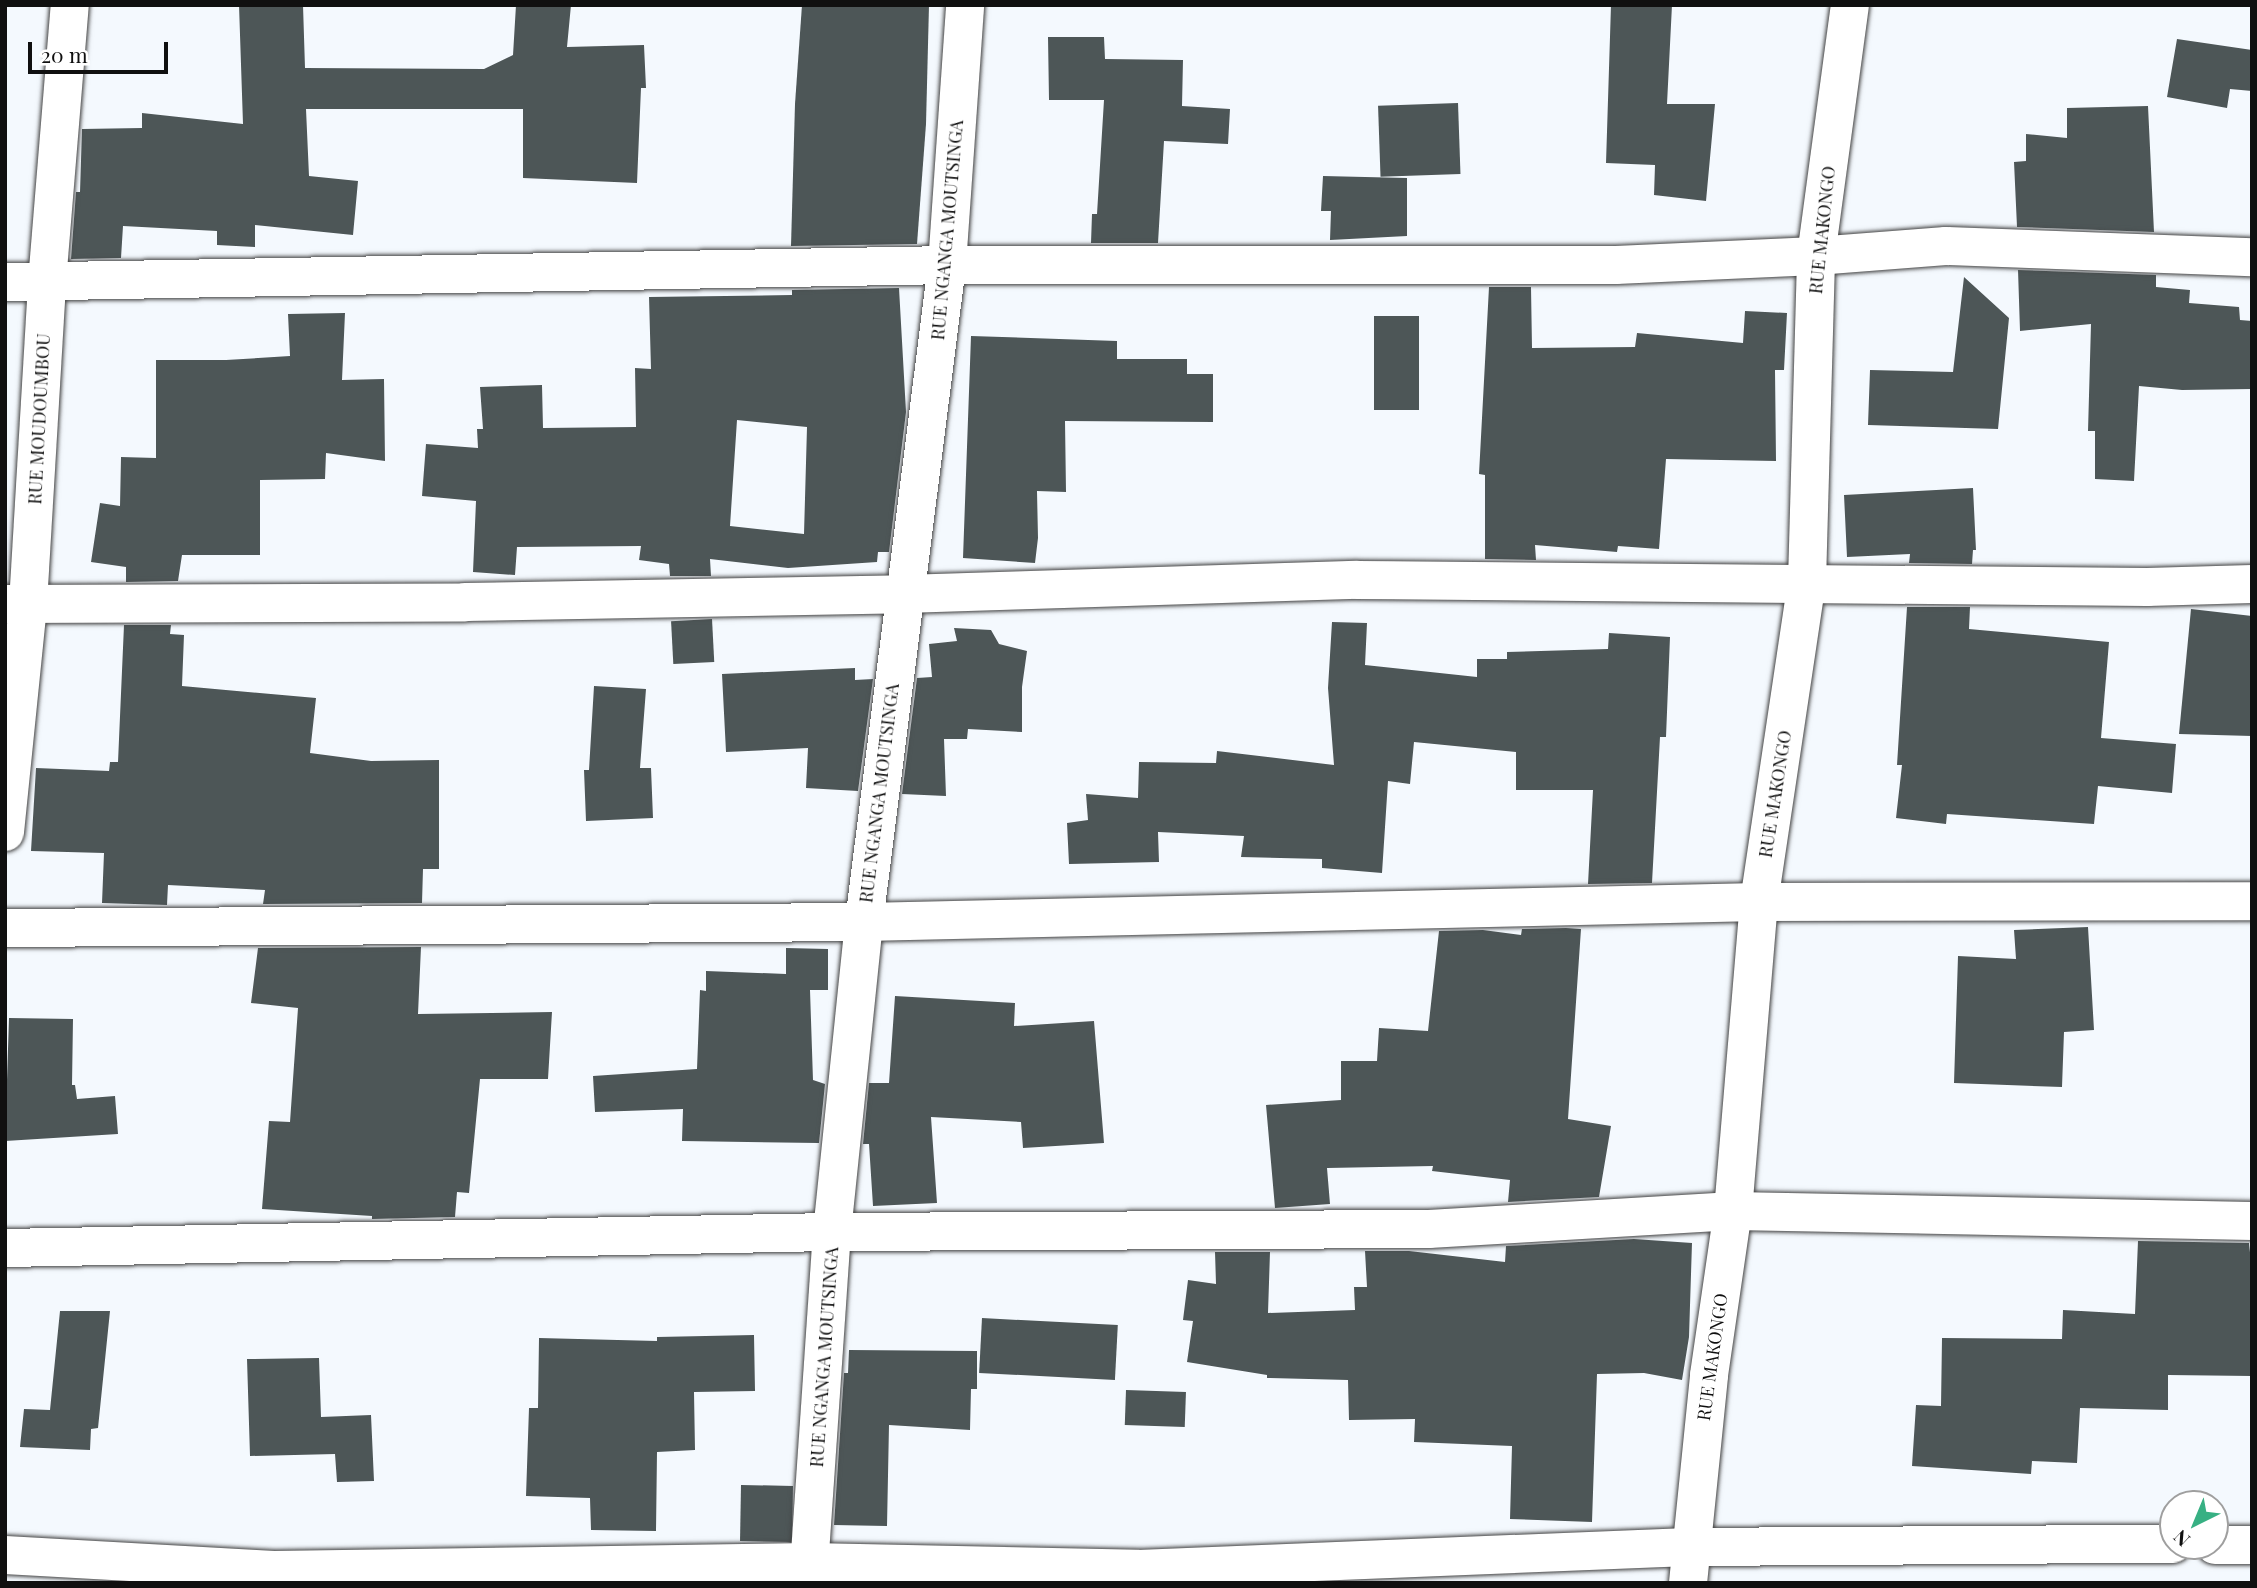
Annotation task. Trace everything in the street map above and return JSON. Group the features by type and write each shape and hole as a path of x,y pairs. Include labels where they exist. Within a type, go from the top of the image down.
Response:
{"street":[{"name":"RUE MOUDOUMBOU","path":"5,832 16,604 70,5"},
{"name":"RUE NGANGA MOUTSINGA","path":"809,1572 832,1232 863,922 947,265 965,5"},
{"name":"RUE MAKONGO","path":"1689,1565 1709,1375 1733,1210 1759,902 1807,582 1816,256 1850,5"},
{"path":"5,282 947,265 1616,265 1816,256 1946,246 2252,257"},
{"path":"16,604 451,602 904,594 1357,580 2147,587 2252,584"},
{"path":"5,928 863,922 1759,902 2252,901"},
{"path":"5,1248 832,1232 1430,1229 1733,1210 2252,1222"},
{"path":"5,1555 274,1570 809,1572 1689,1565 2159,1545"},
{"path":"2229,1545 2252,1545"}],"building":[{"path":"239,5 303,5 305,68 484,69 513,55 516,5 571,5 567,47 644,45 646,88 641,88 637,183 523,178 523,109 306,109 309,176 358,181 353,235 255,225 255,247 217,245 217,231 123,226 121,258 71,259 76,192 80,192 82,129 142,128 142,113 243,124"},
{"path":"802,5 929,5 926,124 917,244 791,246 795,104"},
{"path":"1611,5 1672,5 1667,104 1715,104 1706,201 1654,195 1655,165 1606,163"},
{"path":"1048,37 1104,37 1105,59 1183,60 1182,106 1230,109 1228,144 1164,141 1158,243 1091,243 1092,214 1097,214 1104,100 1049,100"},
{"path":"2177,39 2252,50 2252,91 2230,89 2227,108 2167,97"},
{"path":"1458,103 1460,174 1381,177 1378,106"},
{"path":"2148,106 2154,232 2017,227 2014,162 2026,161 2026,134 2067,138 2067,108"},
{"path":"1323,176 1407,178 1407,236 1330,240 1331,211 1321,211"},
{"path":"2018,270 2156,275 2156,287 2190,290 2189,303 2239,307 2240,320 2252,321 2252,389 2182,390 2139,386 2134,481 2095,479 2095,431 2088,431 2091,324 2020,331"},
{"path":"1964,277 2009,318 1998,429 1868,425 1870,370 1953,372"},
{"path":"1489,287 1531,287 1532,348 1635,347 1637,333 1743,343 1745,311 1787,313 1784,370 1775,370 1776,461 1666,459 1659,549 1618,546 1617,552 1535,545 1536,560 1485,559 1485,475 1479,474"},
{"path":"899,288 906,412 889,552 878,552 877,562 788,568 710,559 711,576 670,576 669,564 639,560 641,546 517,547 515,575 473,572 476,501 422,496 426,444 478,448 477,429 483,429 480,387 542,385 543,428 636,427 635,368 651,369 649,297 792,295 792,290","holes":["737,420 807,427 804,534 730,526"]},
{"path":"345,313 342,380 384,379 385,461 326,453 325,479 260,480 260,555 182,555 178,581 126,582 126,567 91,562 100,503 120,506 121,457 156,458 156,360 290,356 288,314"},
{"path":"1374,316 1419,316 1419,410 1374,410"},
{"path":"971,336 1117,341 1117,359 1187,359 1187,374 1213,374 1213,422 1065,421 1066,492 1037,491 1038,538 1035,563 963,558"},
{"path":"1973,488 1976,550 1973,550 1972,564 1909,563 1910,554 1847,557 1844,495"},
{"path":"1907,607 1970,607 1969,629 2109,642 2101,738 2176,744 2172,793 2098,786 2094,824 1947,814 1946,824 1896,818 1902,765 1897,765"},
{"path":"2191,609 2252,616 2252,736 2179,734"},
{"path":"712,619 714,662 673,664 671,621"},
{"path":"1332,622 1367,623 1365,665 1477,677 1477,659 1507,659 1507,652 1608,649 1609,633 1670,637 1666,737 1660,737 1652,883 1588,884 1593,790 1516,790 1516,752 1414,742 1410,784 1388,781 1382,873 1322,868 1322,859 1241,857 1244,836 1158,832 1159,862 1069,864 1067,823 1088,820 1086,794 1138,798 1139,762 1216,763 1217,751 1334,765 1328,688"},
{"path":"124,625 171,625 170,634 184,635 182,686 316,698 310,753 371,761 439,760 439,869 423,869 422,903 263,904 265,890 168,885 167,905 102,903 104,853 31,851 36,768 109,771 110,762 118,762"},
{"path":"954,628 991,630 999,644 1027,651 1022,687 1022,732 968,729 967,739 944,739 946,796 902,794 917,678 932,677 929,644 957,641"},
{"path":"855,668 855,680 873,679 858,791 806,788 808,748 726,752 722,674"},
{"path":"594,686 646,689 640,768 651,768 653,818 586,821 584,770 589,770"},
{"path":"2088,927 2094,1030 2064,1032 2062,1087 1954,1083 1958,956 2016,959 2014,930"},
{"path":"1522,929 1581,929 1568,1119 1611,1126 1599,1197 1508,1202 1510,1180 1432,1171 1433,1166 1327,1168 1330,1204 1275,1208 1266,1105 1341,1100 1341,1061 1377,1061 1379,1028 1428,1031 1439,931 1483,930 1521,935"},
{"path":"421,947 418,1014 552,1012 548,1079 480,1079 469,1193 457,1192 455,1217 372,1219 372,1216 262,1209 269,1121 290,1122 298,1008 251,1003 258,948"},
{"path":"786,948 828,949 828,990 810,990 813,1080 825,1084 819,1143 682,1141 683,1109 595,1112 593,1076 697,1069 700,990 706,991 706,971 786,974"},
{"path":"895,996 1015,1003 1014,1026 1094,1021 1104,1143 1023,1148 1021,1122 931,1117 937,1203 873,1206 869,1144 863,1144 869,1083 889,1083"},
{"path":"9,1018 73,1019 72,1085 75,1085 77,1099 115,1096 118,1134 5,1141"},
{"path":"1634,1239 1692,1243 1689,1337 1682,1380 1644,1373 1597,1374 1592,1522 1510,1519 1512,1446 1414,1442 1415,1419 1349,1420 1348,1380 1267,1378 1267,1375 1187,1362 1193,1321 1183,1320 1188,1280 1216,1284 1215,1252 1270,1252 1268,1313 1355,1310 1354,1287 1367,1287 1365,1251 1409,1251 1505,1262 1506,1246"},
{"path":"2138,1241 2249,1243 2252,1271 2252,1376 2168,1375 2168,1410 2080,1408 2077,1463 2032,1461 2031,1474 1912,1466 1916,1405 1941,1406 1942,1338 2062,1339 2063,1310 2135,1314"},
{"path":"60,1311 110,1311 98,1428 91,1429 90,1450 20,1447 24,1409 50,1410"},
{"path":"982,1318 1118,1325 1115,1380 979,1373"},
{"path":"754,1335 755,1391 694,1392 695,1450 657,1452 656,1531 591,1530 590,1498 526,1496 529,1408 538,1408 539,1338 657,1341 657,1337"},
{"path":"849,1350 977,1351 977,1389 971,1389 970,1430 889,1425 887,1526 834,1525 844,1373 848,1373"},
{"path":"319,1358 321,1417 371,1415 374,1481 337,1482 335,1454 250,1456 247,1359"},
{"path":"1126,1390 1186,1392 1185,1427 1125,1425"},
{"path":"741,1485 793,1486 792,1542 740,1541"}]}
